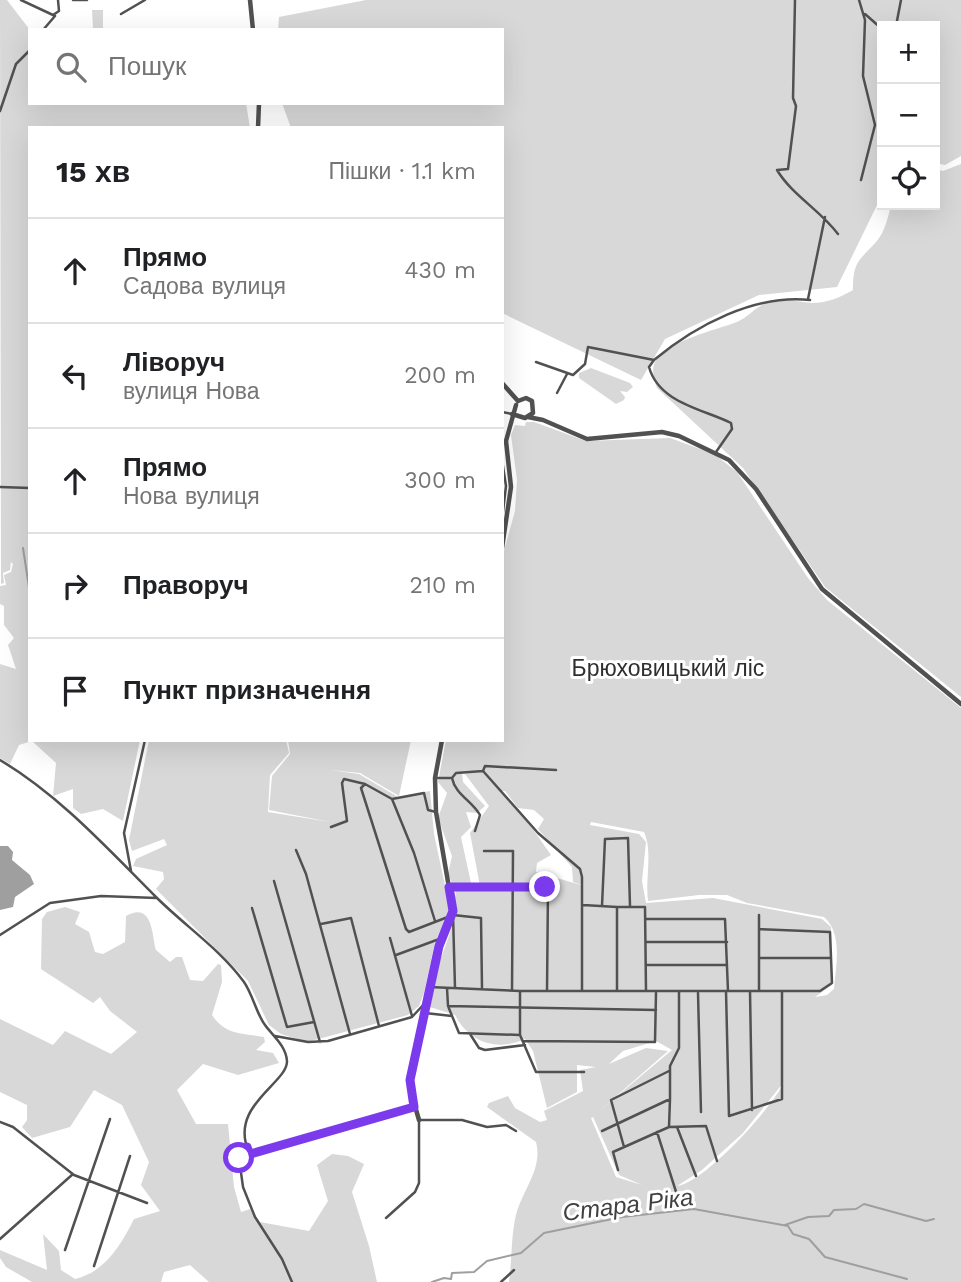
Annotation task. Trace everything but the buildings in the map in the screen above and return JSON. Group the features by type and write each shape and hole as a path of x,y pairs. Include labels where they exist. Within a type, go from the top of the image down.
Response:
{"street":[{"path":"21,0 47,14 57,13"},
{"path":"45,28 60,7 58,0"},
{"path":"73,0 87,0"},
{"path":"121,14 145,0"},
{"path":"250,0 253,28"},
{"path":"795,0 793,136 788,169 777,170 808,206 825,216 838,234"},
{"path":"859,0 865,13 877,24"},
{"path":"897,21 901,0"},
{"path":"862,180 876,125 863,76 865,13"},
{"path":"0,111 16,64 28,52"},
{"path":"258,126 259,105"},
{"path":"716,452 732,429 731,423 684,404 660,388 649,367 654,360 693,332 740,310 758,303 809,300 825,216"},
{"path":"536,362 573,375 585,364 588,347 654,360"},
{"path":"557,393 567,374"},
{"path":"504,386 517,403 519,416"},
{"path":"504,537 510,504 506,442 512,414 517,403 529,399 543,420"},
{"path":"528,417 534,407"},
{"path":"504,412 543,420 587,439 662,432 716,452 741,470 822,589 961,704"},
{"path":"504,473 504,503"},
{"path":"0,487 28,488"},
{"path":"131,871 124,833 145,742"},
{"path":"442,742 435,778 436,812 452,914 455,988"},
{"path":"0,760 70,814 223,958 245,984 263,1023 284,1049 287,1065 284,1075 265,1089 254,1104 246,1129 249,1153 365,1123 414,1107"},
{"path":"483,771 485,766 556,770"},
{"path":"452,778 456,773 467,770 483,771 538,833 580,869 583,905 582,991"},
{"path":"435,778 452,778"},
{"path":"452,778 457,791 464,794 480,815 475,831"},
{"path":"331,827 346,821 343,780 365,784 392,799 414,853 435,921"},
{"path":"365,784 361,788 371,827 406,929 409,932 452,914 482,921 482,988"},
{"path":"392,799 424,793 428,810 436,812"},
{"path":"602,906 605,839 628,838 630,906"},
{"path":"296,849 321,924 349,1034"},
{"path":"484,851 513,851 512,990"},
{"path":"274,881 320,1042"},
{"path":"449,887 548,888 547,991"},
{"path":"0,935 57,902 101,896 157,898"},
{"path":"583,905 644,906 646,991"},
{"path":"617,991 618,906"},
{"path":"252,908 286,1026 314,1022"},
{"path":"386,1218 415,1192 419,1183 419,1119 414,1107 410,1080 429,987 442,938 452,914"},
{"path":"759,915 759,991"},
{"path":"321,924 351,918 379,1026"},
{"path":"646,919 724,919 727,942 727,1114 752,1110 782,1100 782,991"},
{"path":"429,987 520,991 820,991 832,983 830,932 825,929 759,929"},
{"path":"390,938 412,1017"},
{"path":"395,956 442,938"},
{"path":"646,942 727,942"},
{"path":"759,958 831,958"},
{"path":"646,965 727,965"},
{"path":"447,988 448,1006 459,1033 520,1035"},
{"path":"520,991 520,1035 536,1072 584,1072"},
{"path":"470,1034 479,1048 485,1050 524,1043 655,1042 656,991"},
{"path":"669,1127 669,1071 680,1048 679,991"},
{"path":"698,991 701,1112"},
{"path":"750,991 752,1110"},
{"path":"448,1006 501,1006 520,1010 656,1010"},
{"path":"275,1036 320,1042 412,1017 452,1016"},
{"path":"624,1147 611,1100 669,1071"},
{"path":"602,1131 670,1099"},
{"path":"65,1251 110,1119"},
{"path":"419,1119 462,1120 486,1127 506,1125 516,1130"},
{"path":"0,1122 13,1127 73,1174 147,1203"},
{"path":"677,1126 696,1176"},
{"path":"618,1170 611,1154 657,1132 677,1126 706,1126 717,1161"},
{"path":"657,1132 678,1198"},
{"path":"247,1147 239,1158 243,1187 255,1217 282,1259 292,1282"},
{"path":"94,1266 130,1156"},
{"path":"0,1239 73,1174"},
{"path":"501,1282 514,1270"}],"green space":[{"path":"0,0 7,0 28,28 28,105 246,105 250,126 28,126 29,742 19,745 10,764 0,758 0,664 16,669 8,645 14,638 4,625 0,586 6,585 4,575 11,572 11,562 10,570 3,573 4,583 1,584"},
{"path":"366,0 961,0 961,156 945,165 940,164 940,21 877,21 877,205 837,287 759,295 665,339 641,380 504,314 504,126 290,126 283,105 504,105 504,28 278,28 279,17"},
{"path":"92,10 103,10 103,28 93,28"},
{"path":"961,164 961,697 825,587 743,468 657,388 653,372 655,362 670,348 692,337 737,322 765,304 780,300 823,302 853,290 856,267 882,234 890,210 940,210 940,170"},
{"path":"591,368 630,383 633,387 627,392 620,391 625,397 616,404 579,378 579,373"},
{"name":"Брюховицький ліс","path":"526,422 534,422 586,441 670,438 714,454 737,472 808,578 827,600 961,708 961,1282 509,1282 516,1215 535,1170 536,1142 487,1107 489,1103 508,1096 515,1108 540,1122 547,1120 544,1111 583,1091 580,1070 596,1067 577,1065 577,1092 547,1108 533,1051 525,1039 504,1045 484,1042 468,1032 455,1015 430,1007 439,964 452,927 456,889 480,886 470,833 489,806 465,774 475,773 462,774 463,782 485,806 477,813 466,812 471,827 461,837 471,883 453,886 448,874 452,856 438,818 447,793 438,782 446,742 504,742 504,551 515,511 517,480 511,435 515,425 525,426","holes":["500,791 505,791 518,808 534,810 544,819 538,829 572,867 573,882 588,887 536,872 537,863 551,855 530,825","591,822 644,832 648,848 648,901 699,895 727,895 747,903 824,917 830,924 836,941 834,989 827,995 815,997 832,985 831,927 822,919 713,898 646,903 642,881 646,842 639,834 590,825","656,1041 672,1050 598,1112 668,1051 646,1048 609,1064 623,1051","784,1082 752,1125 720,1158 689,1182 677,1186 702,1170 743,1133","593,1117 619,1175 642,1185 616,1177 591,1118"]},
{"path":"33,742 140,742 123,821 103,809 81,814 73,808 73,789 53,796 56,763"},
{"path":"149,742 286,742 289,753 270,775 268,812 330,822 269,810 272,776 290,754 288,742 411,742 399,796 360,773 330,770 359,774 398,797 430,791 434,834 450,909 435,942 419,1006 408,1015 307,1042 281,1034 269,1025 248,981 156,889 164,879 163,872 133,866 136,859 167,845 164,839 132,851 129,840"},
{"path":"65,907 80,912 75,924 89,932 95,952 103,954 125,942 126,916 135,912 147,917 156,950 170,962 176,957 182,957 190,980 203,981 218,964 221,965 222,982 212,1015 229,1030 264,1037 265,1042 256,1050 273,1053 279,1063 238,1075 203,1064 177,1090 196,1124 228,1124 234,1187 241,1212 250,1209 260,1222 309,1231 328,1201 317,1165 332,1154 348,1156 364,1164 352,1192 377,1282 209,1282 190,1265 164,1272 161,1282 32,1282 6,1267 0,1258 0,1250 47,1270 43,1234 59,1251 61,1270 75,1279 86,1275 111,1256 134,1219 160,1211 141,1185 149,1162 122,1105 94,1090 70,1127 32,1138 22,1127 27,1120 27,1105 0,1092 0,1019 53,1045 65,1031 111,1054 137,1032 110,1011 100,997 93,1003 41,969 42,919 47,912"}],"shaded area":[{"path":"0,846 8,846 13,852 12,860 30,875 34,884 15,897 13,907 0,910"}],"waterway":[{"path":"23,548 28,581"},
{"path":"785,1225 808,1217 829,1216 834,1210 856,1209 864,1204 926,1221 934,1219"},
{"name":"Стара Ріка","path":"432,1282 451,1279 452,1273 474,1272 487,1261 521,1253 544,1233 622,1217 694,1209 788,1226 793,1234 809,1239 825,1257 907,1279"}],"route":[{"path":"239,1158 240,1153 247,1147 249,1153 254,1153 414,1107 410,1080 439,946 453,911 449,887 545,887"}]}
